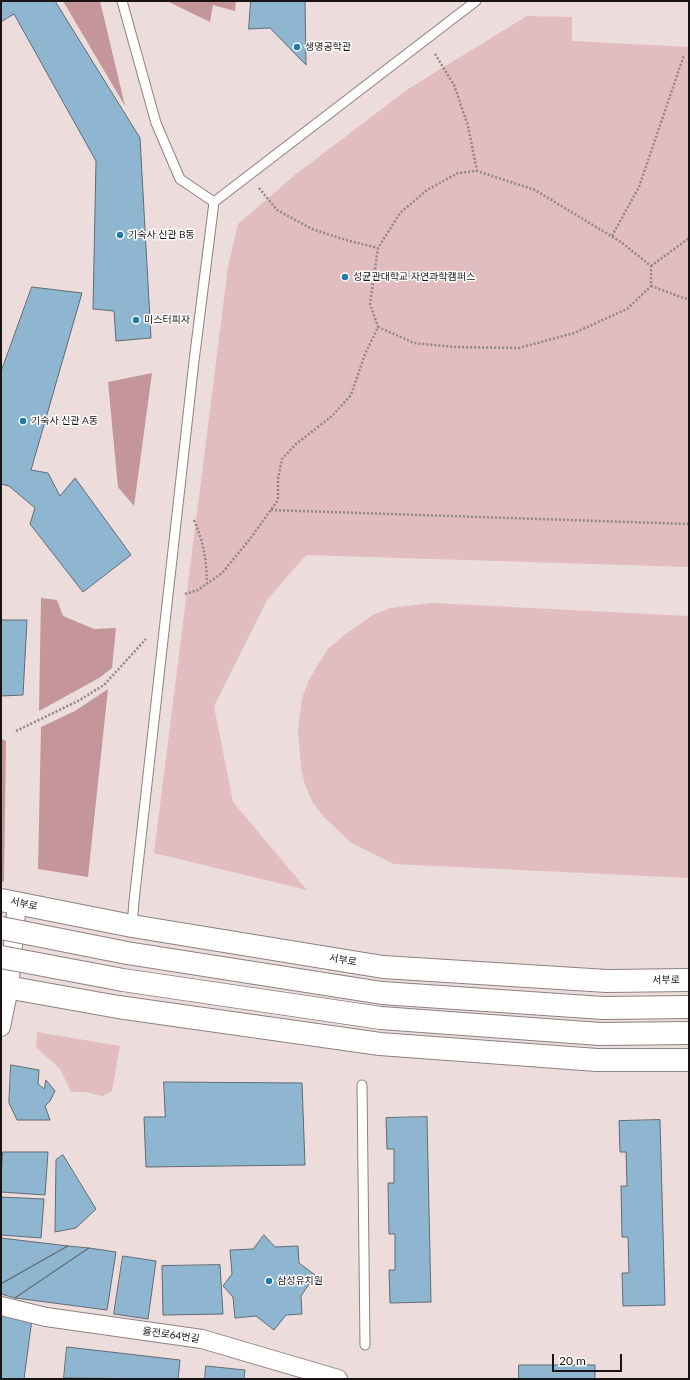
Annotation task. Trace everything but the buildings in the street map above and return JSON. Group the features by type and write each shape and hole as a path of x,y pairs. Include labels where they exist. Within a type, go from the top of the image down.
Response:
{"main road":[{"name":"서부로","path":"9,901 132,926 383,967 607,981 689,980"},
{"path":"1,928 127,953 382,993 603,1008 689,1007"},
{"path":"1,957 123,980 381,1018 600,1034 689,1033"},
{"path":"5,987 118,1007 380,1044 597,1060 689,1060"}],"street":[{"path":"1,1027 5,987 9,901"},
{"name":"율전로64번길","path":"1,1306 46,1317 202,1339 338,1379"}],"lane":[{"path":"122,1 156,123 180,179 214,202"},
{"path":"132,926 167,599 214,202 476,1"},
{"path":"362,1085 365,1345"}],"path":[{"path":"425,40 454,85 468,126 477,171"},
{"path":"612,236 639,187 684,55"},
{"path":"167,599 198,590 222,573 250,539 278,500 278,479 282,459 296,444 332,416 351,395 365,354 378,327 370,304 378,248 400,214 427,190 458,172 477,171 535,190 612,236 651,266"},
{"path":"248,176 277,210 312,229 378,248"},
{"path":"651,266 689,238"},
{"path":"378,327 414,343 455,347 519,348 574,333 627,309 651,286 651,266"},
{"path":"651,286 689,300"},
{"path":"178,506 189,509 201,536 205,552 207,583"},
{"path":"270,510 689,524"},
{"path":"16,731 78,701 104,685 166,618"}],"shaded area":[{"path":"63,1 100,1 125,106"},
{"path":"167,1 236,1 235,11 213,5 210,22"},
{"path":"527,16 572,17 572,41 689,47 689,567 306,555 267,600 214,706 233,802 307,890 154,853 228,267 238,224 295,175 408,89"},
{"path":"152,373 134,506 118,487 108,382"},
{"path":"41,598 57,600 63,616 94,629 116,628 112,668 99,678 39,711"},
{"path":"433,603 689,616 689,878 394,864 351,843 324,817 313,803 305,785 301,767 298,730 302,698 309,680 328,649 343,636 373,615 390,608"},
{"path":"108,689 88,877 38,869 41,727 75,711"},
{"path":"1,739 6,741 4,882 1,881"},
{"path":"37,1032 120,1046 112,1091 102,1096 85,1092 71,1092 60,1069 36,1047"}],"place":[{"name":"생명공학관","path":"297,47"},
{"name":"기숙사 신관 B동","path":"120,235"},
{"name":"성균관대학교 자연과학캠퍼스","path":"345,277"},
{"name":"미스터피자","path":"136,320"},
{"name":"기숙사 신관 A동","path":"23,421"},
{"name":"삼성유치원","path":"269,1281"}]}
